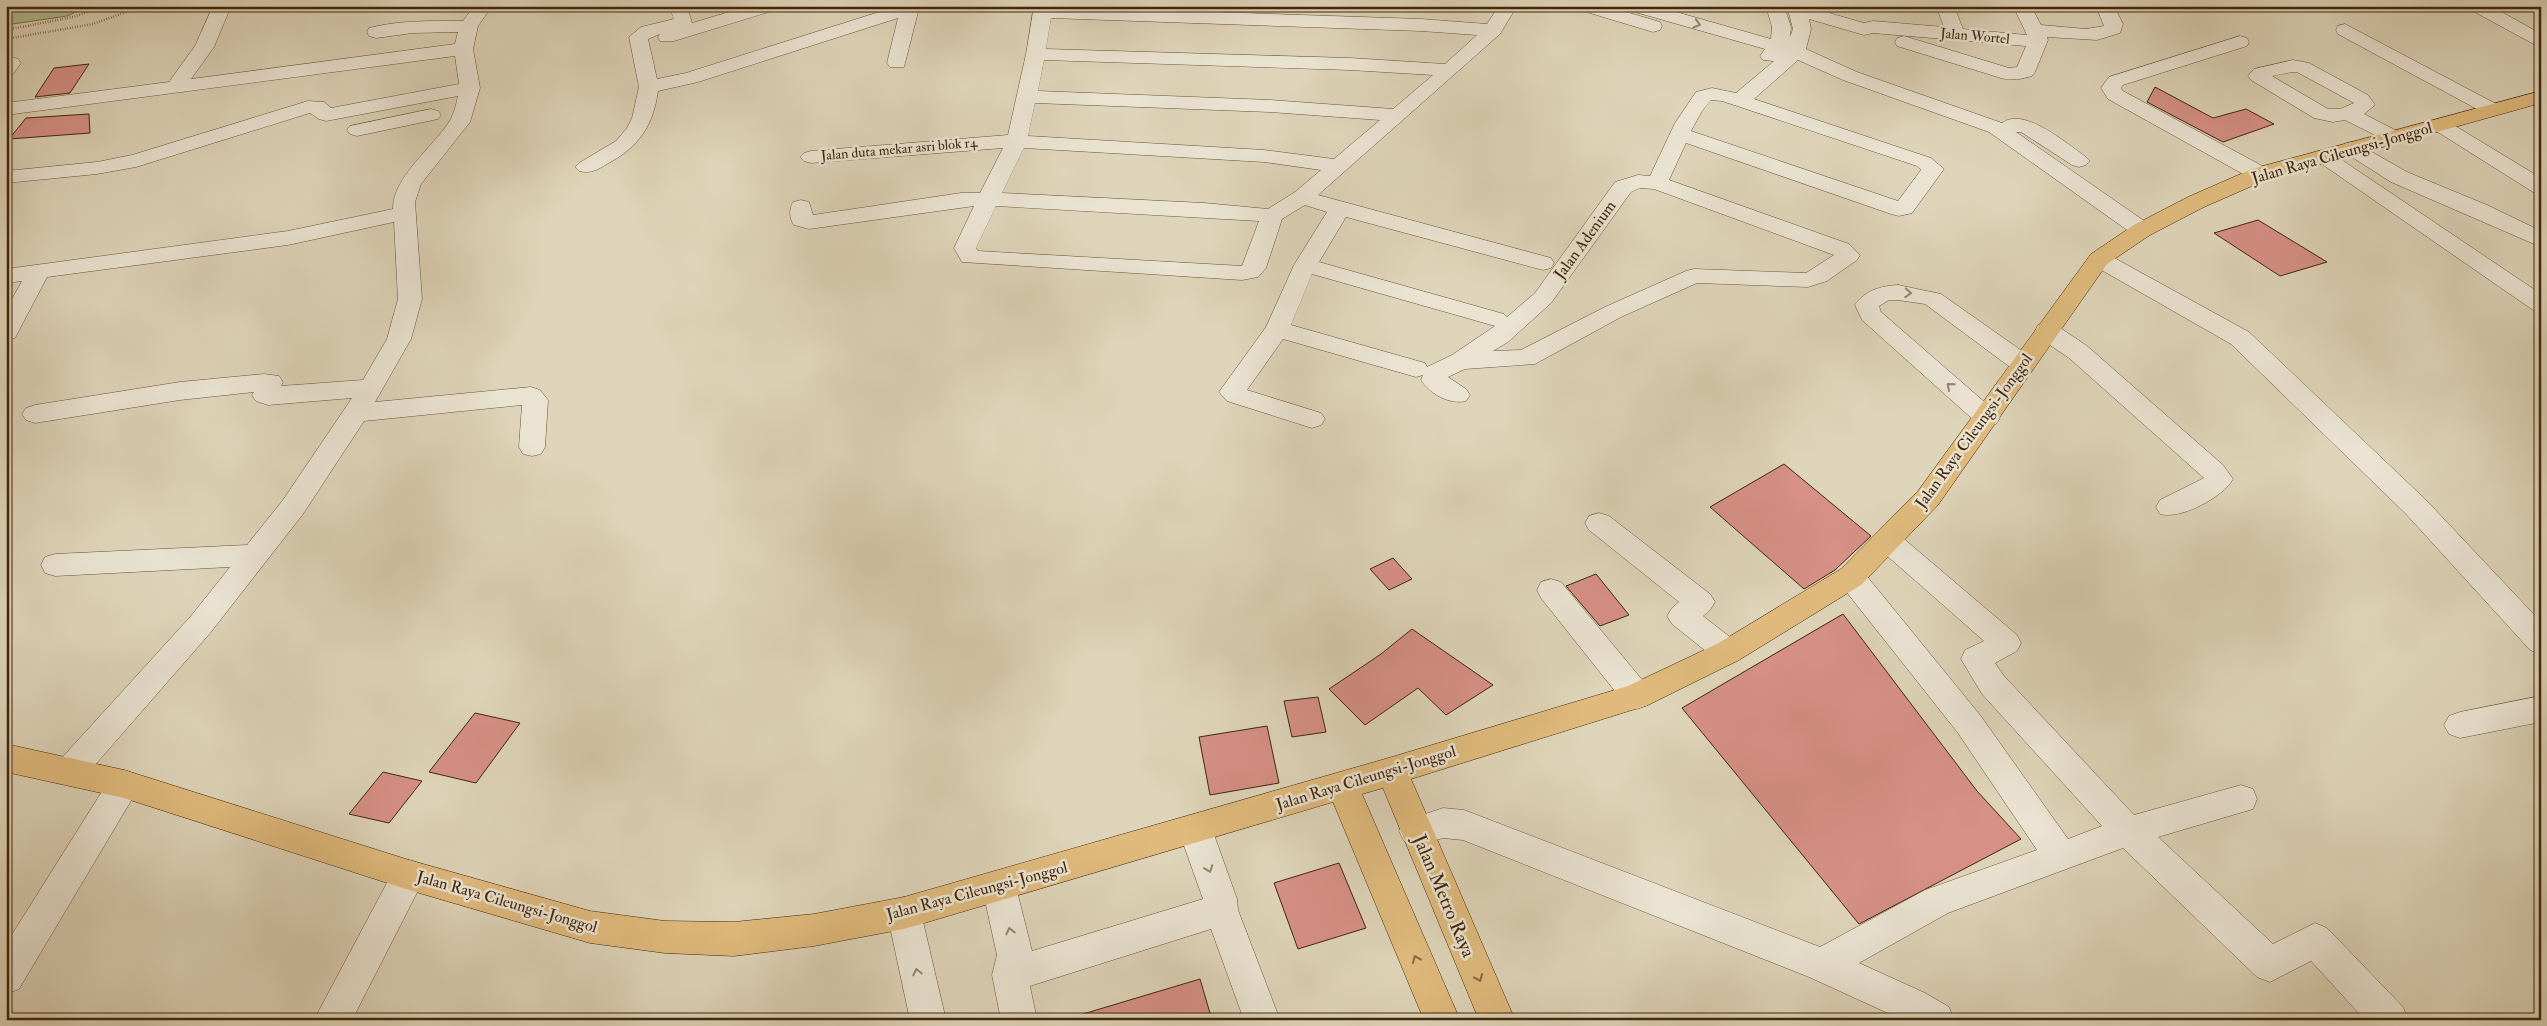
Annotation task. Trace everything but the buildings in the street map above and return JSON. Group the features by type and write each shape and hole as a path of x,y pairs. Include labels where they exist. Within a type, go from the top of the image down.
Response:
{"main road":[{"name":"Jalan Raya Cileungsi-Jonggol","path":"6,758 124,784 409,875 590,927 665,937 734,939 814,930 904,913 999,887 1392,771 1637,696 1728,652 1851,577 1928,498 2099,259 2142,230 2196,202 2260,174 2541,97"},
{"name":"Jalan Metro Raya","path":"1392,771 1416,832 1497,1020"},
{"path":"1342,785 1442,1020"}],"street":[{"path":"176,86 204,47 222,6"},
{"path":"586,167 612,153 634,136 644,120 650,87 638,46 638,37 642,33 684,22 678,6"},
{"path":"638,46 769,6"},
{"path":"1312,419 1236,395 1232,392 1277,329 1305,265 1322,203 1337,166 1450,70 1493,30 1508,6"},
{"path":"1586,6 1781,55"},
{"path":"1634,6 1850,76 2003,132 2142,230"},
{"path":"1775,6 1783,29 1781,55"},
{"path":"1945,6 1956,35"},
{"path":"1868,23 2008,74 2025,72 2036,35 2022,6"},
{"name":"Jalan Wortel","path":"1797,8 1868,23 1956,35 2036,35 2103,34 2113,29 2114,24 2105,6"},
{"path":"2477,6 2541,42"},
{"path":"650,87 691,78 913,8"},
{"path":"897,63 913,8"},
{"path":"1739,101 1802,29 1797,8"},
{"path":"1272,216 1254,268 1250,272 970,257 965,248 977,199 1013,141 1028,97 1043,9 1403,24 1493,30"},
{"path":"376,32 410,19 472,27"},
{"path":"6,109 176,86 472,27"},
{"path":"70,771 201,624 293,506 356,413 399,339 410,299 404,202 411,183 460,122 468,98 472,27"},
{"path":"2345,30 2493,110"},
{"path":"2240,42 2116,81 2111,88 2115,95 2260,174"},
{"path":"1036,54 1340,63 1450,70"},
{"path":"1657,184 1681,134 1702,97 1714,94 1924,162 1933,169 1904,208 1898,209 1681,134"},
{"path":"1028,97 1270,106 1398,115"},
{"path":"358,130 468,98"},
{"path":"6,177 97,168 136,161 308,107 318,106 326,115 468,98"},
{"path":"2347,113 2394,137"},
{"path":"2003,132 2012,125 2026,126 2079,161"},
{"path":"2440,125 2541,187"},
{"name":"Jalan duta mekar asri blok r4","path":"811,157 987,141 1013,141 1264,156 1337,166"},
{"path":"2351,148 2399,177 2479,210 2541,240"},
{"path":"2323,156 2541,305"},
{"name":"Jalan Adenium","path":"1457,395 1434,378 1437,372 1461,361 1500,336 1543,298 1623,187 1638,181 1657,184 1844,250 1849,255 1818,276 1808,280 1690,277 1613,312 1526,358 1461,361"},
{"path":"801,208 802,220 809,222 977,199 1204,210 1272,216 1322,203 1544,263"},
{"path":"6,276 178,251 288,238 404,214"},
{"path":"2099,259 2240,338 2409,501 2541,642"},
{"path":"1305,265 1496,319"},
{"path":"6,332 39,272"},
{"path":"1987,418 1870,315 1868,305 1878,296 1887,294 1910,293 1932,299 2023,364"},
{"path":"1277,329 1416,369"},
{"path":"2047,331 2078,352 2220,479 2211,488 2170,507"},
{"path":"35,414 115,403 180,391 264,382 270,382 265,395 268,396 371,388"},
{"path":"356,413 531,396 535,400 532,447"},
{"path":"1599,523 1700,602 1682,616 1728,652"},
{"path":"1887,540 2006,643 1976,659 1993,685 2128,831 2270,966 2315,940 2390,1020"},
{"path":"55,565 254,555"},
{"path":"1851,577 1969,724 2062,857"},
{"path":"1551,590 1637,696"},
{"path":"2460,725 2541,709"},
{"path":"6,977 124,784"},
{"path":"1822,965 1937,901 2062,857 2128,831 2241,799"},
{"path":"1416,832 1443,823 1464,825 1822,965 1912,1005 1936,1020"},
{"path":"1195,829 1220,899 1221,910 1262,1020"},
{"path":"332,1020 409,875"},
{"path":"999,887 1015,955 1010,976 1019,1020"},
{"path":"1010,976 1221,910"},
{"path":"904,913 928,1020"}],"path":[{"path":"6,30 73,17 104,6"},
{"path":"6,39 92,23 130,13 142,6"}],"green space":[{"path":"6,6 89,6 67,16 6,25"}]}
